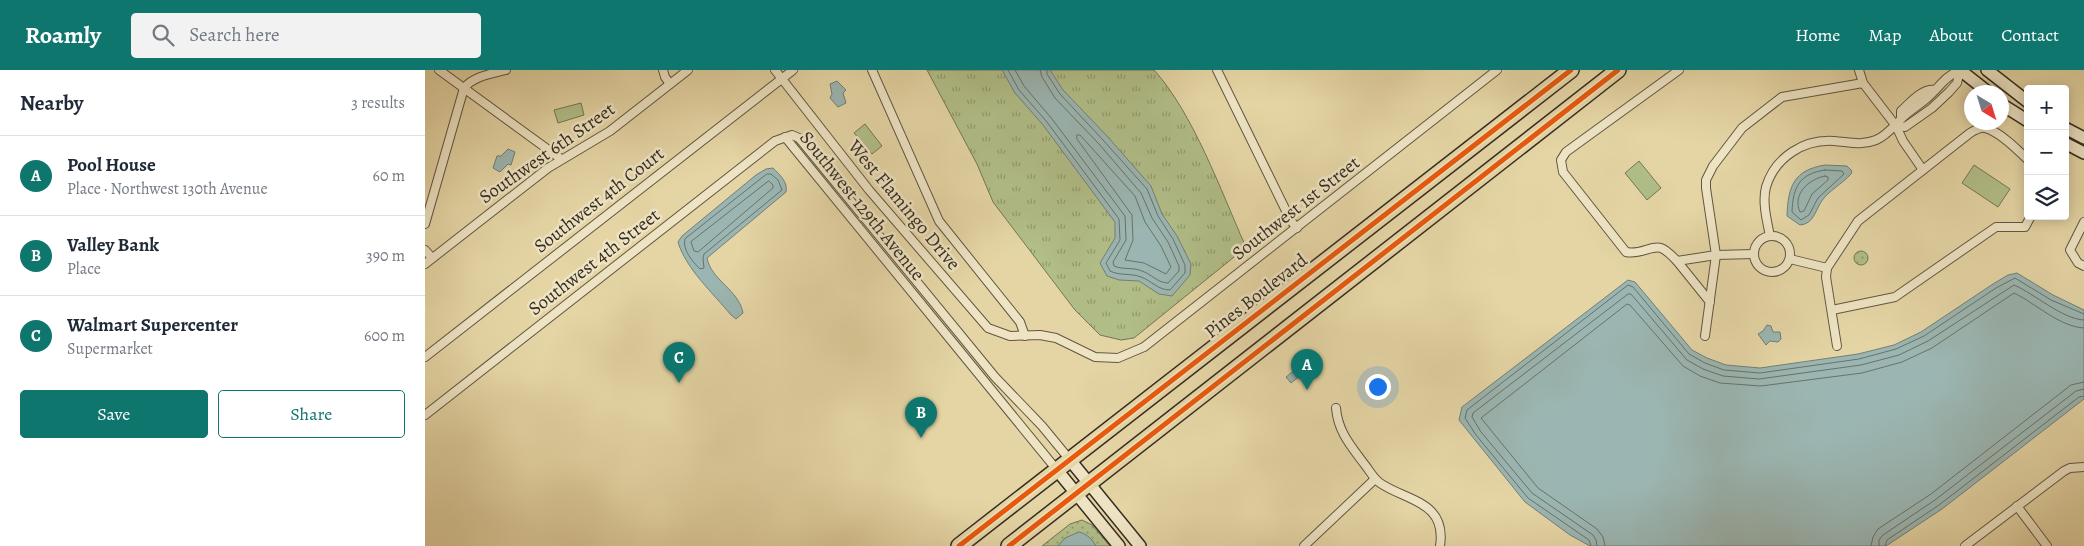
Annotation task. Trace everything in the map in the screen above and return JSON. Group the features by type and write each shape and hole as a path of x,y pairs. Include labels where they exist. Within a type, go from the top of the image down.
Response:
{"highway":[{"name":"Pines Boulevard","path":"959,546 1571,70"},
{"path":"1009,546 1618,70"}],"street":[{"path":"439,70 561,159"},
{"path":"425,224 464,88 469,82 506,70"},
{"path":"663,70 670,84"},
{"name":"Southwest 6th Street","path":"425,264 561,159 610,131 688,70"},
{"name":"West Flamingo Drive","path":"775,70 869,190 988,328 1003,335 1040,335 1056,338 1086,353 1110,358"},
{"name":"Southwest 4th Court","path":"425,357 793,70"},
{"path":"872,70 939,222 1020,322 1025,336"},
{"path":"1217,70 1291,221 1297,228"},
{"name":"Southwest 1st Street","path":"1110,358 1126,356 1144,347 1497,70"},
{"path":"1679,70 1567,152 1561,160 1563,172 1626,252 1636,254 1654,248 1663,249 1677,261 1710,302"},
{"path":"1859,70 1863,83 1905,127 1921,116 1957,83 1960,70"},
{"path":"1770,236 1765,205 1766,187 1777,166 1791,152 1812,143 1834,141 1854,145 1875,140 1915,109 1948,75 1960,70"},
{"path":"1960,70 1979,85"},
{"path":"1987,70 2024,99"},
{"path":"1705,336 1716,255 1705,180 1713,166 1742,128 1781,97 1863,83"},
{"path":"1923,170 1903,142 1899,122 1901,111 1917,97 1930,89 1935,90"},
{"path":"1915,109 1921,116"},
{"path":"2009,109 2024,118"},
{"path":"1837,346 1826,277 1827,268 1858,221 1970,133 1979,128 1987,128 2015,146 2024,156"},
{"path":"2069,130 2084,138"},
{"name":"Southwest 129th Avenue","path":"1057,470 785,137 792,135 799,138 995,377 1042,426 1070,460"},
{"name":"Southwest 4th Street","path":"425,415 775,142 785,137"},
{"path":"2069,145 2084,154"},
{"path":"1832,310 1895,298 1996,227 2025,227 2029,220"},
{"path":"2084,222 2070,250 2078,262 2084,266"},
{"path":"1770,236 1781,238 1786,242 1791,253 1787,264 1778,272 1767,272 1757,265 1754,254 1760,240 1770,236"},
{"path":"425,250 432,258"},
{"path":"1677,261 1716,255 1754,254"},
{"path":"1790,259 1827,268"},
{"path":"1336,408 1339,425 1345,439 1375,479 1424,505 1432,512 1440,531 1440,546"},
{"path":"1070,460 1140,546"},
{"path":"1965,546 2064,471 2070,468 2083,467"},
{"path":"1057,470 1119,546"},
{"path":"1304,546 1375,479"},
{"path":"2017,506 2047,546"}],"green space":[{"path":"927,70 1154,70 1168,88 1194,130 1245,245 1239,253 1134,338 1121,340 1100,335 1075,310 993,202 977,164"},
{"path":"581,103 584,115 558,123 554,110"},
{"path":"865,124 882,146 872,154 854,133"},
{"path":"1639,161 1661,188 1647,200 1625,173"},
{"path":"1974,165 2010,189 1998,207 1962,183"},
{"path":"1861,251 1866,253 1868,258 1866,263 1861,265 1856,263 1854,258 1856,253"},
{"path":"1082,520 1092,525 1110,546 1042,546 1070,524"}],"water":[{"path":"1002,70 1050,70 1063,90 1151,186 1162,214 1177,236 1191,264 1190,275 1172,296 1159,294 1139,281 1119,280 1107,276 1100,263 1115,238 1115,222 1043,125 1015,93"},
{"path":"837,81 846,90 843,93 846,103 838,107 830,98 832,94 830,84"},
{"path":"508,149 515,152 511,165 508,164 500,172 493,168 497,156 501,156"},
{"path":"1825,165 1847,166 1852,171 1847,178 1824,198 1811,220 1800,225 1787,216 1791,188 1800,175 1815,167"},
{"path":"773,168 785,182 786,192 707,258 714,273 731,291 740,305 743,313 736,319 687,262 678,242 682,236 756,175 766,169"},
{"path":"2017,273 2053,295 2084,310 2084,399 1942,509 1886,546 1590,546 1570,535 1525,502 1459,420 1462,407 1628,280 1635,282 1692,350 1726,365 1760,368 1858,354 1894,345 1921,332 2008,275"},
{"path":"1767,325 1771,326 1773,332 1780,332 1781,339 1778,342 1770,341 1766,345 1758,334"},
{"path":"1296,369 1301,375 1291,383 1286,377"},
{"path":"1079,532 1089,537 1096,546 1058,546 1065,538"}],"cycle path":[{"path":"959,546 1571,70"},
{"path":"1009,546 1618,70"}],"place":[{"name":"Walmart Supercenter","path":"679,383"},
{"name":"Pool House","path":"1307,390"},
{"name":"Valley Bank","path":"921,438"}]}
